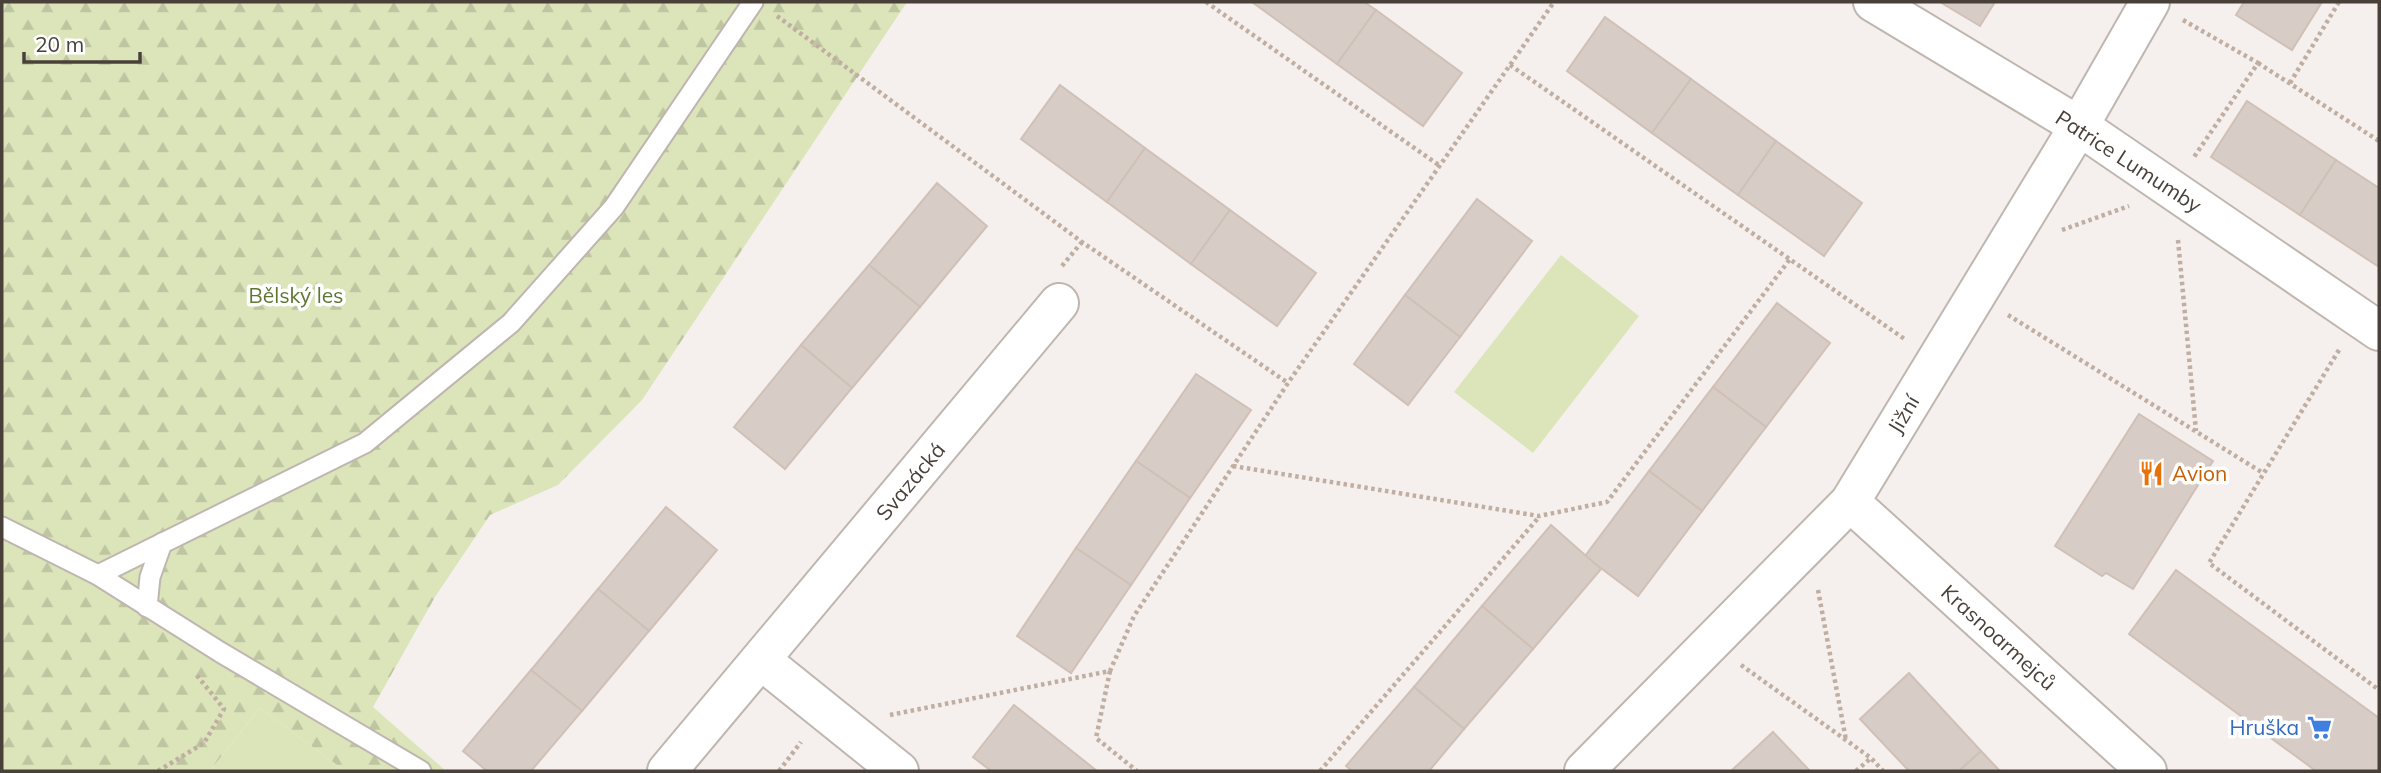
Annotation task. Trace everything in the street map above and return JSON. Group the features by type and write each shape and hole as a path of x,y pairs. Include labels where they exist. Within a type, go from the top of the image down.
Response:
{"street":[{"name":"Patrice Lumumby","path":"1873,2 2079,126 2369,324"},
{"name":"Jižní","path":"1584,771 1850,502 2079,126 2150,2"},
{"name":"Svazácká","path":"667,771 1059,303"},
{"name":"Krasnoarmejců","path":"1850,502 2147,771"},
{"path":"761,660 899,771"}],"lane":[{"path":"98,575 365,443 511,323 614,207 761,6"},
{"path":"2,527 98,575 421,771"},
{"path":"147,607 150,577 162,543"}],"path":[{"path":"1206,2 1440,166"},
{"path":"1137,771 1096,738 1110,671 1133,616 1288,383 1553,2"},
{"path":"2290,83 2339,2"},
{"path":"761,6 1082,242 1288,383"},
{"path":"2258,62 2379,141"},
{"path":"1510,65 1935,361"},
{"path":"2056,232 2138,203"},
{"path":"1233,466 1539,516 1607,502 1790,259"},
{"path":"1975,295 2263,472"},
{"path":"2369,324 2263,472 2209,563 2379,690"},
{"path":"1320,771 1539,516"},
{"path":"1809,543 1846,741"},
{"path":"1710,644 1871,758 1883,771"},
{"path":"158,771 204,743 224,709 191,667"},
{"path":"841,725 1110,671"},
{"path":"1856,771 1871,758"}],"green space":[{"name":"Bělský les","path":"2,2 907,2 642,400 558,485 490,515 435,597 373,707 446,771 345,771 260,708 210,771 2,771"},
{"path":"1561,255 1639,316 1533,453 1454,392"},
{"path":"260,708 345,771 210,771"}],"building":[{"path":"1252,2 1364,2 1376,10 1337,64"},
{"path":"1940,2 1995,2 1980,26"},
{"path":"2244,2 2322,2 2292,50 2236,15"},
{"path":"1376,10 1462,73 1423,126 1337,64"},
{"path":"1605,17 1691,79 1652,133 1567,71"},
{"path":"1691,79 1776,141 1738,195 1652,133"},
{"path":"1060,85 1145,148 1107,202 1021,139"},
{"path":"2247,101 2336,160 2300,215 2211,157"},
{"path":"1776,141 1862,203 1824,256 1738,195"},
{"path":"1145,148 1230,210 1191,264 1107,202"},
{"path":"2336,160 2379,188 2379,267 2300,215"},
{"path":"937,183 987,226 920,307 869,265"},
{"path":"1477,199 1532,241 1460,337 1405,295"},
{"path":"1230,210 1316,273 1277,326 1191,264"},
{"path":"869,265 920,307 852,388 801,345"},
{"path":"1405,295 1460,337 1408,405 1354,364"},
{"path":"1777,303 1830,343 1766,427 1713,387"},
{"path":"801,345 852,388 785,469 734,427"},
{"path":"1196,374 1251,410 1190,498 1136,461"},
{"path":"1713,387 1766,427 1702,511 1649,471"},
{"name":"Avion","path":"2139,414 2213,461 2133,589 2106,573 2102,576 2055,546"},
{"path":"1136,461 1190,498 1131,585 1076,548"},
{"path":"1649,471 1702,511 1638,596 1585,556"},
{"path":"666,507 717,550 649,631 598,589"},
{"path":"1551,525 1601,569 1533,649 1482,606"},
{"path":"1076,548 1131,585 1071,673 1017,636"},
{"path":"2176,570 2379,718 2379,771 2316,771 2129,634"},
{"path":"598,589 649,631 582,711 531,670"},
{"path":"1482,606 1533,649 1464,729 1414,687"},
{"path":"531,670 582,711 531,771 487,771 463,751"},
{"path":"1909,673 1981,751 1959,771 1909,771 1860,719"},
{"path":"1414,687 1464,729 1429,771 1352,771 1346,766"},
{"path":"1014,705 1097,771 991,771 973,757"},
{"path":"1773,732 1810,771 1731,771"},
{"path":"1981,751 2000,771 1959,771"}],"place":[{"name":"Avion","path":"2152,473"},
{"name":"Hruška","path":"2319,727"}]}
